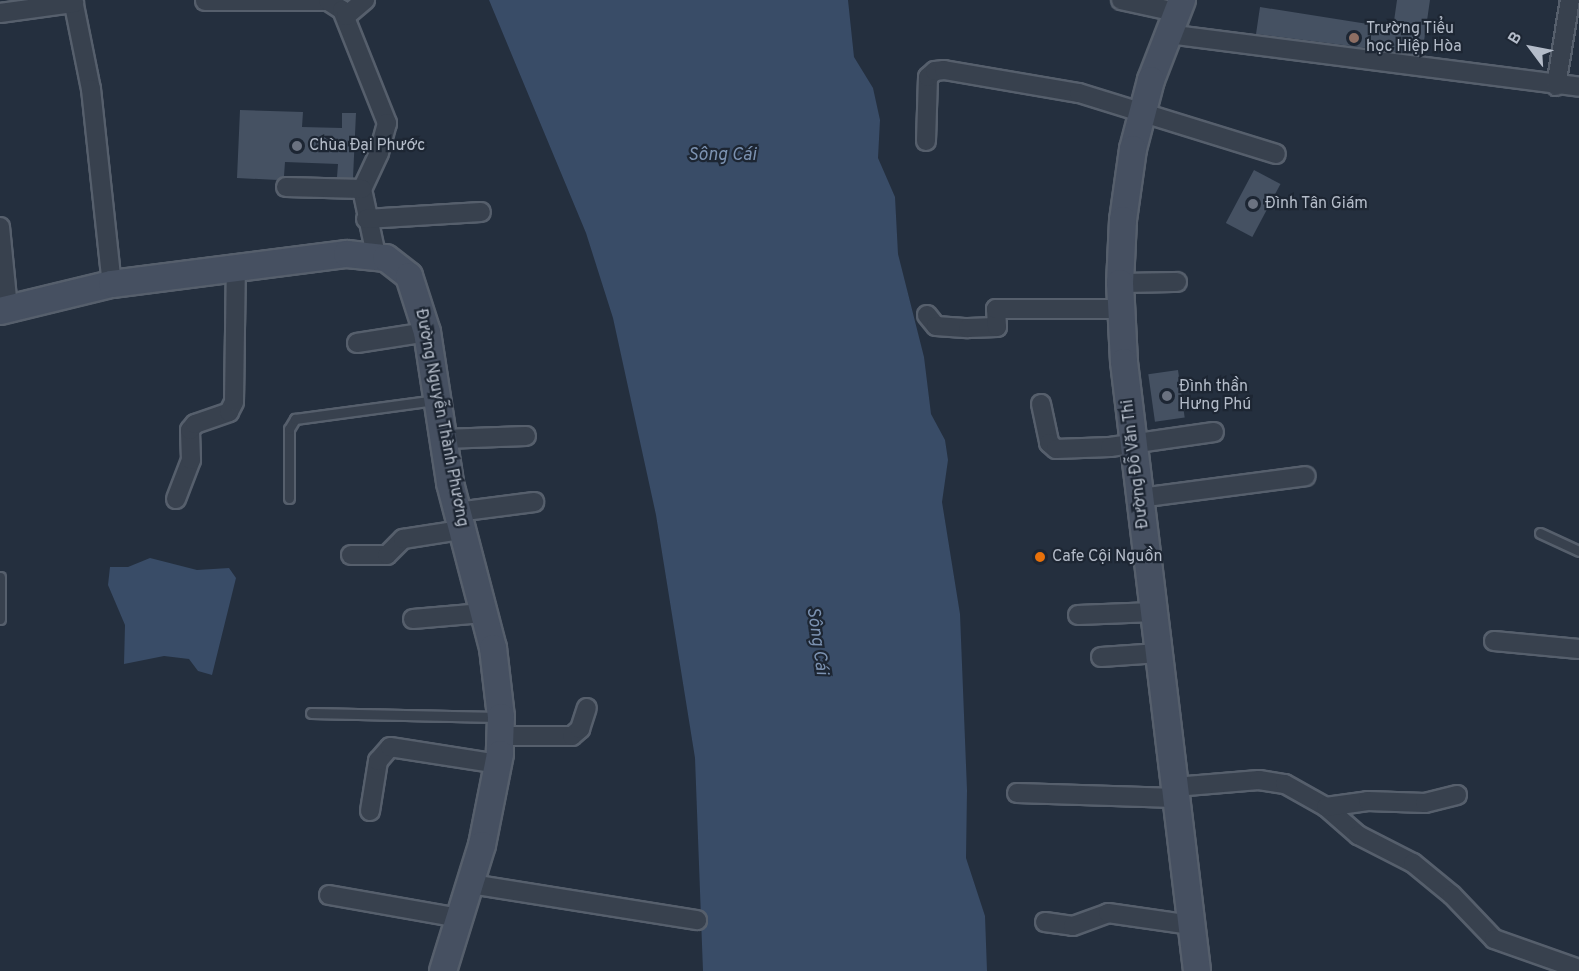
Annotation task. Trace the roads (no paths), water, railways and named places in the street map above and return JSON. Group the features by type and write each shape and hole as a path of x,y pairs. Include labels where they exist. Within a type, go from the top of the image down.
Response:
{"main road":[{"name":"Đường Đỗ Văn Thi","path":"1175,16 1143,110 1127,184 1120,296 1133,442 1197,971"},
{"name":"Đường Nguyễn Thành Phương","path":"4,310 112,284 347,254 376,255 394,261 409,276 427,332 459,521 494,657 501,726 498,764 471,884 444,971"}],"street":[{"path":"345,16 365,0"},
{"path":"1121,0 1175,16 1556,86 1579,87"},
{"path":"1556,86 1570,0"},
{"path":"205,1 328,1 345,16 387,123 375,164 362,189 366,219 376,255"},
{"path":"0,13 74,2 91,89 112,284"},
{"path":"926,141 926,86 935,70 1079,93 1143,110 1276,154"},
{"path":"286,187 362,189"},
{"path":"366,219 481,212"},
{"path":"0,227 4,310"},
{"path":"176,499 191,460 192,426 229,412 233,406 236,267"},
{"path":"927,315 942,327 997,327 996,309 1120,296 1177,282"},
{"path":"357,343 427,332"},
{"path":"1041,404 1052,447 1110,447 1214,432"},
{"path":"444,439 526,436"},
{"path":"1140,498 1306,476"},
{"path":"351,555 387,555 403,539 459,521 534,502"},
{"path":"1078,615 1154,612"},
{"path":"413,619 483,613"},
{"path":"1494,641 1579,649"},
{"path":"1101,657 1158,653"},
{"path":"501,726 573,736 579,729 586,708"},
{"path":"370,811 378,761 390,747 498,764"},
{"path":"1017,793 1175,792 1271,780 1326,807 1358,835 1413,864 1452,895 1494,939 1579,969"},
{"path":"1326,807 1368,801 1425,803 1457,795"},
{"path":"471,884 697,920"},
{"path":"329,895 460,918"},
{"path":"1045,922 1073,926 1108,912 1191,924"}],"lane":[{"path":"289,498 289,429 294,418 438,400"},
{"path":"1540,533 1579,551"},
{"path":"0,577 0,619"},
{"path":"311,713 501,726"}],"water":[{"name":"Sông Cái","path":"489,0 848,0 854,57 873,88 880,120 878,158 895,197 898,254 924,357 931,414 945,440 948,460 942,502 960,614 967,790 966,858 985,916 987,971 703,971 695,758 656,515 613,318 586,233"},
{"path":"150,558 197,570 229,568 236,578 212,675 198,671 189,659 164,656 124,664 125,625 108,585 110,567 128,567"}],"place":[{"name":"Trường Tiểu học Hiệp Hòa","path":"1354,38"},
{"name":"Chùa Đại Phước","path":"297,146"},
{"name":"Đình Tân Giám","path":"1253,204"},
{"name":"Đình thần Hưng Phú","path":"1167,396"},
{"name":"Cafe Cội Nguồn","path":"1040,557"}]}
